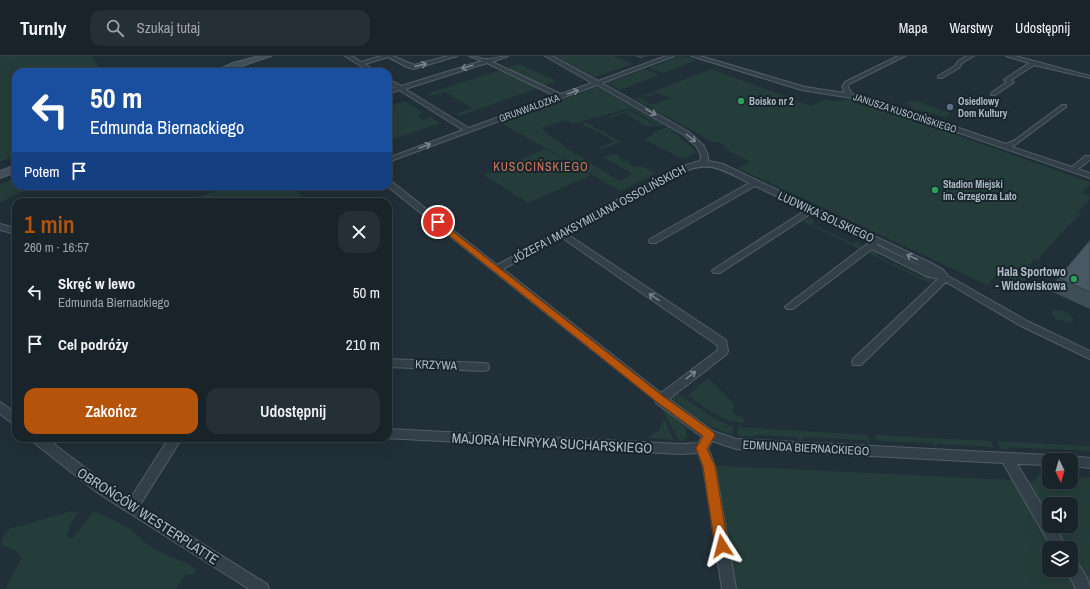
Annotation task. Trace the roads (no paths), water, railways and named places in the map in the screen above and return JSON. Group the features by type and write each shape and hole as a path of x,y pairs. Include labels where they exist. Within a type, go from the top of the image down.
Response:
{"street":[{"path":"223,68 233,61 267,56"},
{"path":"348,56 367,68"},
{"path":"360,64 388,56 414,67 454,56"},
{"path":"472,56 486,61 559,96"},
{"path":"392,91 504,56"},
{"path":"548,56 677,127 693,139 704,150 704,162"},
{"name":"GRUNWALDZKA","path":"392,158 671,56"},
{"name":"JANUSZA KUSOCIŃSKIEGO","path":"694,56 804,89 865,98 1090,176"},
{"path":"849,95 846,87 848,83 902,56"},
{"path":"940,76 957,67 960,62 971,56"},
{"path":"1009,56 1088,77"},
{"path":"233,61 241,68"},
{"path":"993,94 1011,82 1008,80 1034,63"},
{"path":"392,83 468,130"},
{"path":"529,89 527,88 529,86 535,84"},
{"path":"1006,147 1017,141 1064,106"},
{"path":"1073,170 1090,158"},
{"name":"LUDWIKA SOLSKIEGO","path":"704,162 707,166 751,184 874,243 930,274 945,278 1026,324 1090,356"},
{"name":"JÓZEFA I MAKSYMILIANA OSSOLIŃSKICH","path":"496,268 679,170 704,162"},
{"path":"0,175 12,170"},
{"path":"653,241 751,184"},
{"name":"EDMUNDA BIERNACKIEGO","path":"392,187 496,268 660,400 709,435 736,444 1042,460"},
{"path":"717,271 808,212"},
{"path":"0,227 12,230"},
{"path":"560,233 722,343 723,351 660,400"},
{"path":"790,307 874,243"},
{"path":"857,362 934,286 945,278"},
{"name":"KRZYWA","path":"392,363 484,367"},
{"path":"0,407 12,417"},
{"name":"MAJORA HENRYKA SUCHARSKIEGO","path":"392,434 681,449 702,448"},
{"path":"709,435 702,448 709,466 729,589"},
{"name":"OBROŃCÓW WESTERPLATTE","path":"42,442 102,489 262,589"},
{"path":"132,507 173,442"},
{"path":"1006,458 1056,541"},
{"path":"1078,462 1090,463"},
{"path":"1077,577 1084,589"}],"place":[{"name":"Boisko nr 2","path":"741,101"},
{"name":"Osiedlowy Dom Kultury","path":"950,107"},
{"name":"Stadion Miejski im. Grzegorza Lato","path":"935,190"},
{"name":"Hala Sportowo - Widowiskowa","path":"1074,279"}],"district":[{"name":"KUSOCIŃSKIEGO","path":"541,167"}]}
